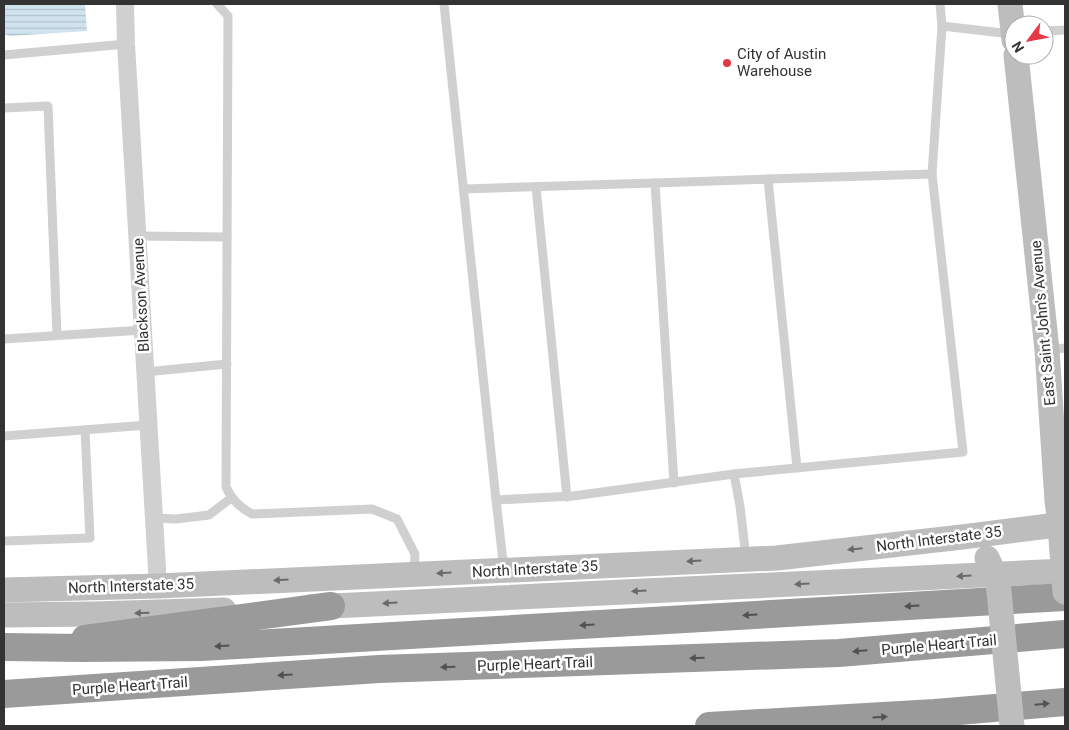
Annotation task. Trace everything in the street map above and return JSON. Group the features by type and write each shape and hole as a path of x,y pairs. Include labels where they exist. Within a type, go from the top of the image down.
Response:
{"highway":[{"path":"4,647 201,647 1065,597"},
{"path":"4,647 85,639 331,606"},
{"name":"Purple Heart Trail","path":"4,694 379,669 839,653 1065,634"},
{"path":"709,726 935,713 1065,702"}],"main road":[{"name":"East Saint John's Avenue","path":"1017,65 1056,349 1057,501 1063,524 1065,592"},
{"name":"North Interstate 35","path":"4,590 158,586 777,558 962,538 1063,524"},
{"path":"962,538 987,558 998,581 1012,726"},
{"path":"4,615 104,614 331,606 1064,568"}],"street":[{"name":"Blackson Avenue","path":"125,4 158,586"}],"lane":[{"path":"217,4 228,16 226,487 231,498 242,509 252,514 372,509 397,519 415,554 414,574"},
{"path":"444,4 504,570"},
{"path":"496,500 567,497 734,474 963,452 932,174 942,26 940,4"},
{"path":"942,26 1004,39"},
{"path":"4,55 126,44"},
{"path":"4,108 48,106 57,335"},
{"path":"464,189 932,174"},
{"path":"768,179 798,468"},
{"path":"655,183 674,482"},
{"path":"536,187 567,497"},
{"path":"137,236 227,237"},
{"path":"4,339 143,330"},
{"path":"145,372 227,364"},
{"path":"4,436 148,426"},
{"path":"4,541 90,538 85,430"},
{"path":"734,474 746,559"},
{"path":"154,518 176,519 209,515 231,498"}],"water":[{"path":"4,4 85,4 87,31 10,36 4,34"}],"place":[{"name":"City of Austin Warehouse","path":"727,63"}]}
